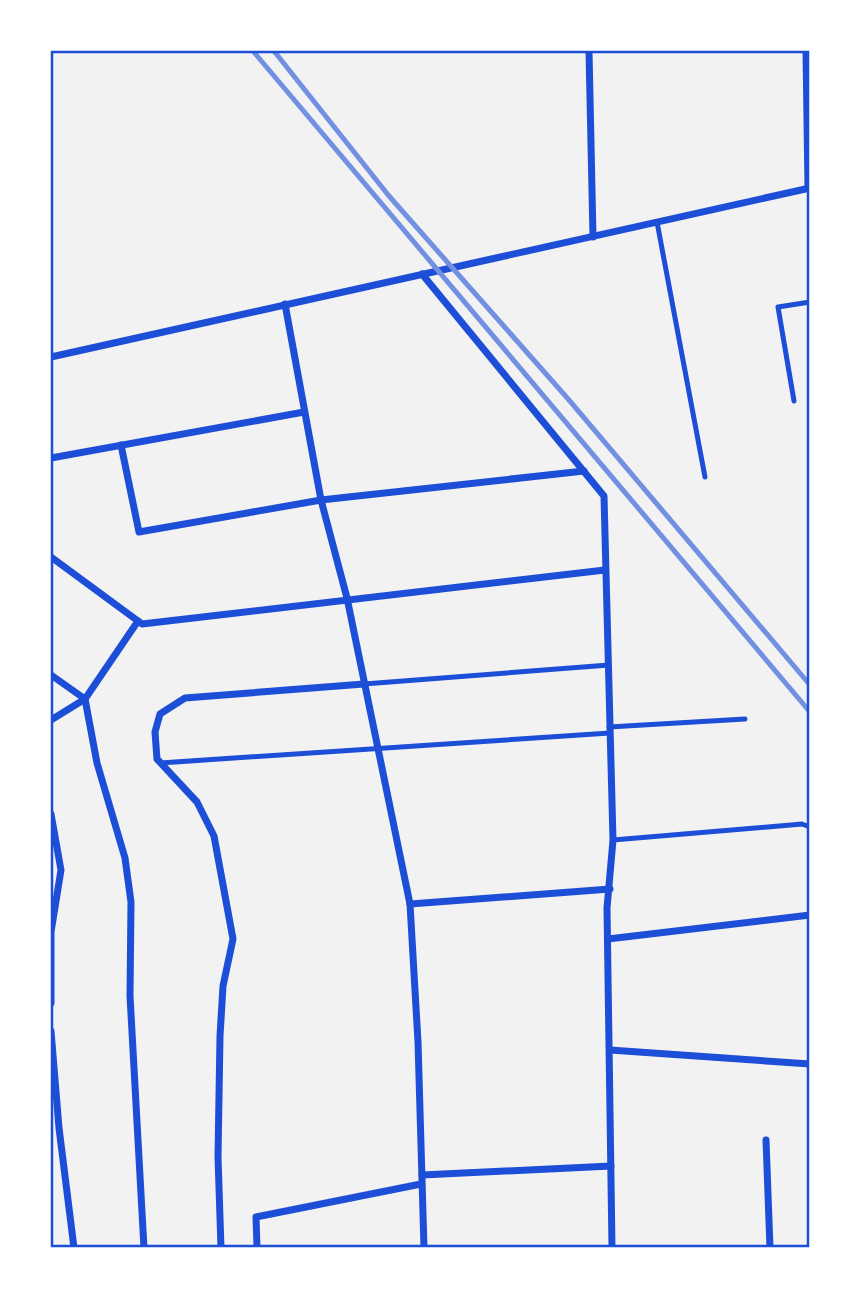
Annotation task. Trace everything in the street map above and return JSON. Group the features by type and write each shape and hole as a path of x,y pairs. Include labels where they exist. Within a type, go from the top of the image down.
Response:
{"street":[{"path":"589,51 593,237"},
{"path":"51,357 809,188"},
{"path":"422,274 604,496 613,840 608,939 612,1248"},
{"path":"285,304 321,500 347,598 410,904 424,1248"},
{"path":"51,458 304,412"},
{"path":"121,445 139,532 321,500 584,471"},
{"path":"51,557 142,624 347,598 606,570"},
{"path":"51,720 85,699 138,621"},
{"path":"51,675 85,699 97,762 125,858 131,902 130,996 144,1248"},
{"path":"221,1248 218,1157 220,1036 223,986 233,939 232,926 214,836 197,802 160,763 155,732 160,714 185,698 365,684"},
{"path":"51,814 61,870 51,932 51,1003"},
{"path":"410,904 610,889"},
{"path":"608,939 810,915"},
{"path":"51,1031 55,1129 74,1248"},
{"path":"610,1050 810,1064"},
{"path":"766,1140 770,1248"},
{"path":"257,1248 256,1217 422,1180 611,1166"}],"lane":[{"path":"805,51 809,188"},
{"path":"657,222 705,477"},
{"path":"794,401 778,307 810,302"},
{"path":"365,684 608,665"},
{"path":"160,763 745,719"},
{"path":"613,840 802,824 810,827"}],"railway":[{"path":"253,51 810,712"},
{"path":"274,51 389,196 569,400 810,685"}]}
